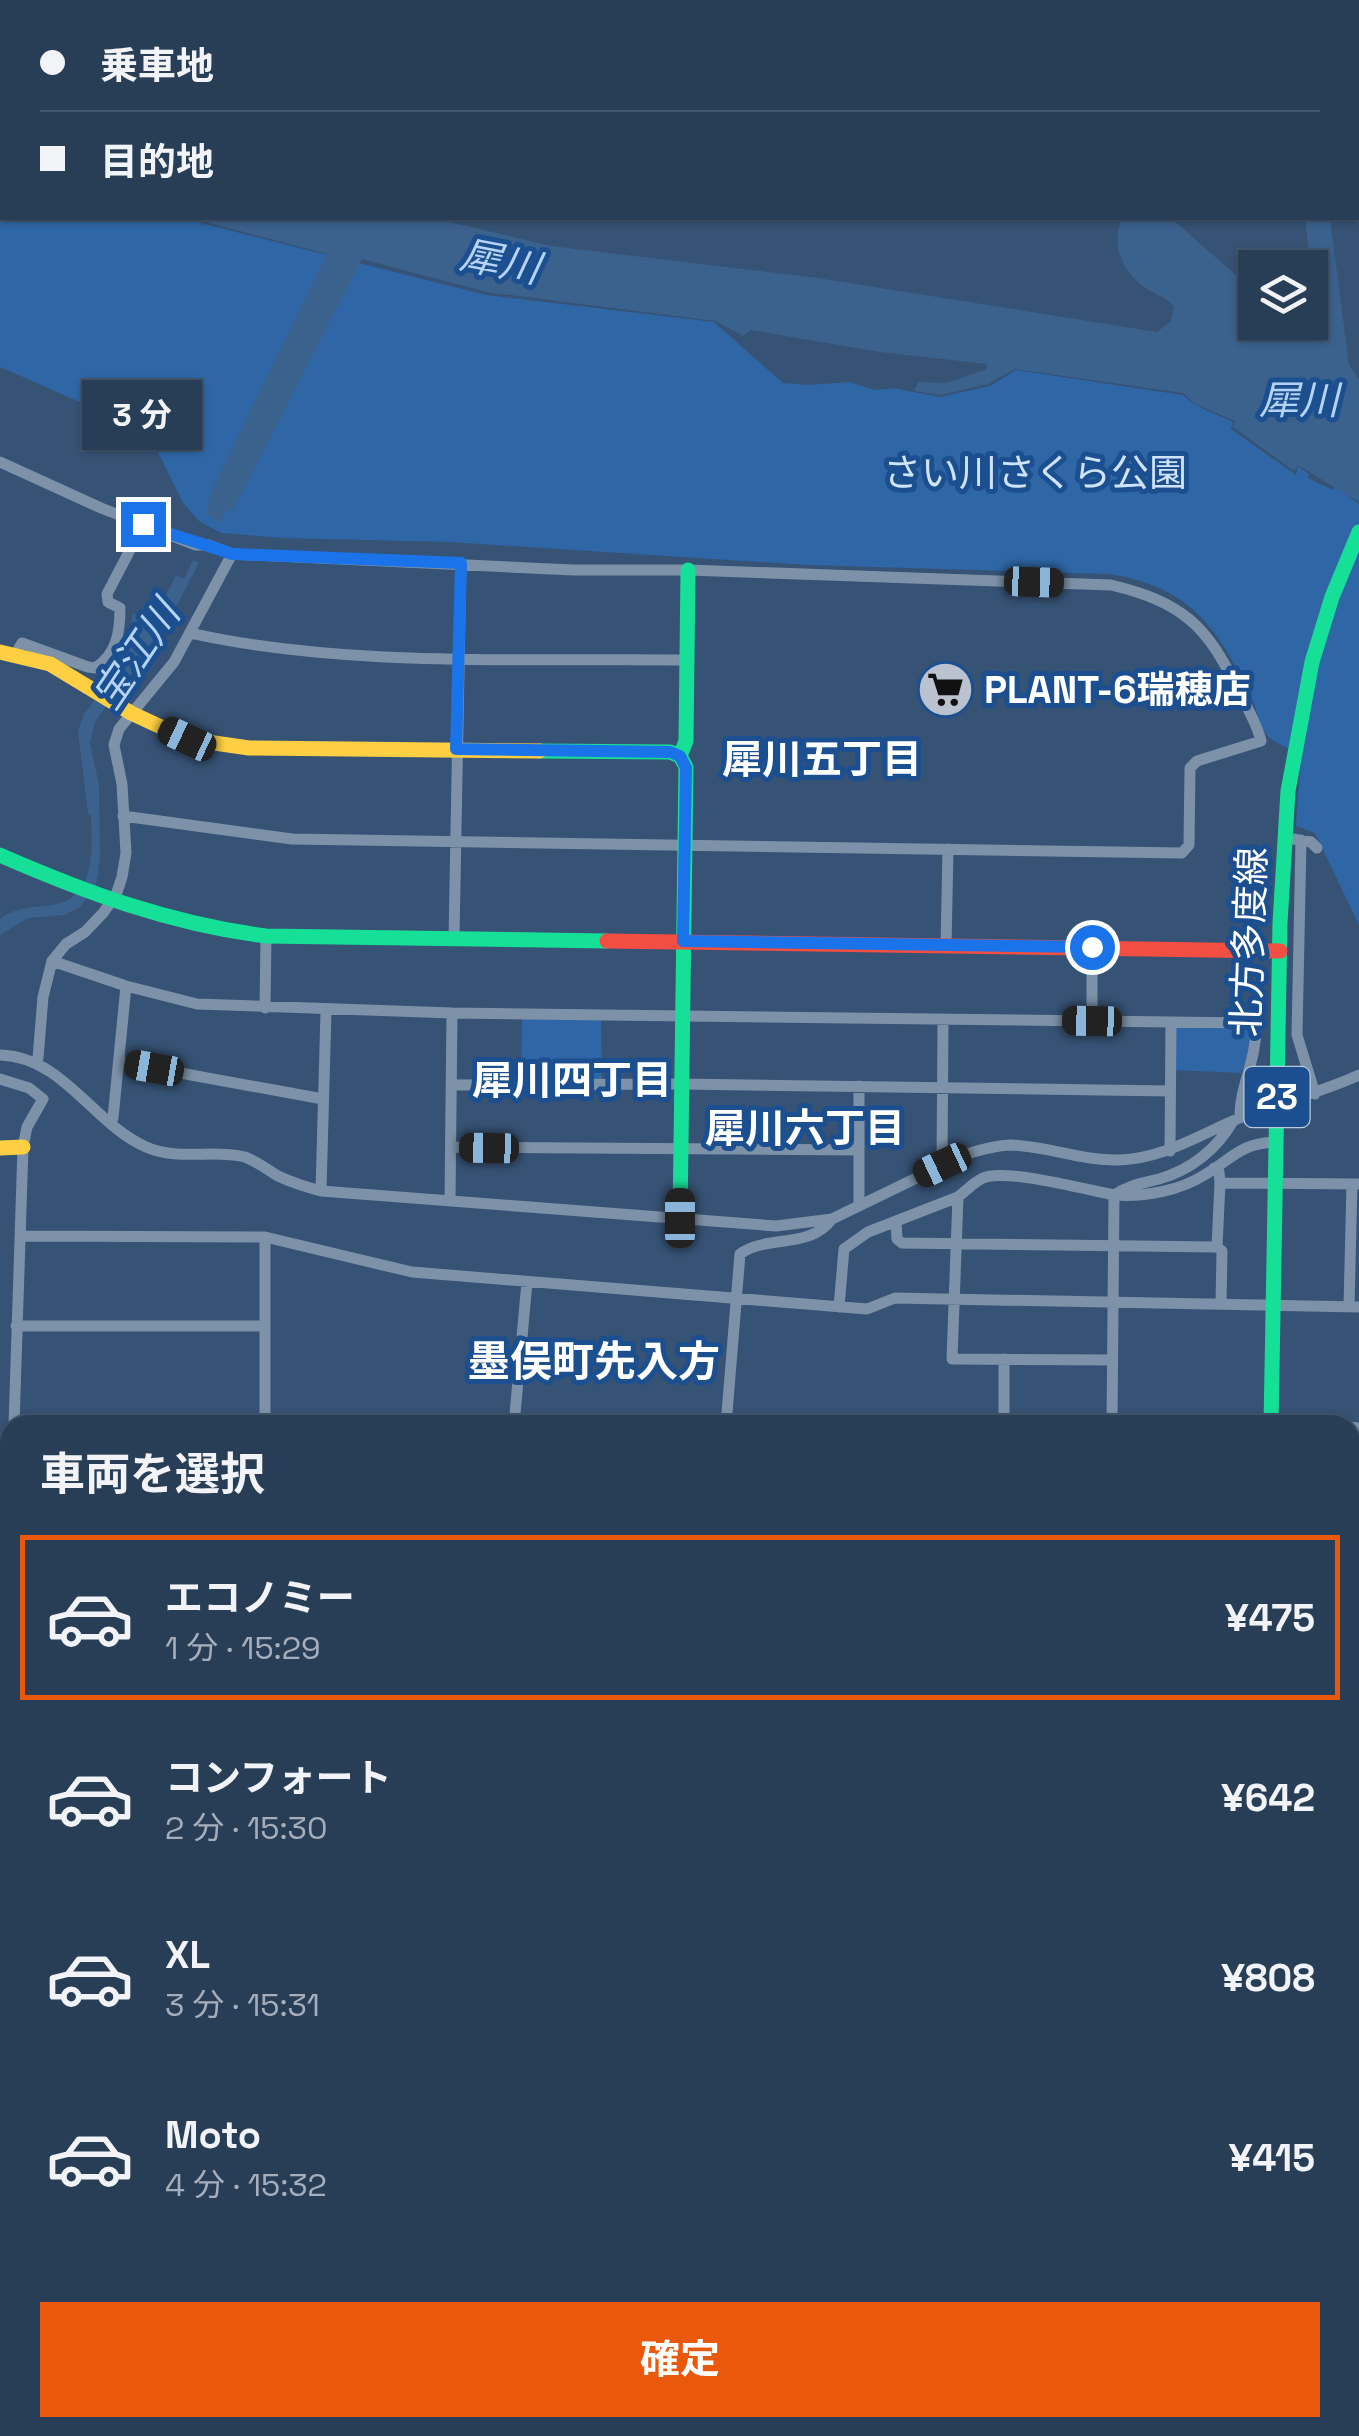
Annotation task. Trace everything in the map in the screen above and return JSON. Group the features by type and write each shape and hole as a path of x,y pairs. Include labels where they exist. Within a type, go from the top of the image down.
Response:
{"street":[{"path":"0,462 143,524 232,554 573,570 688,570 1111,585 1153,595 1188,618 1214,644 1261,741 1197,760 1190,768 1187,851 292,838 123,816"},
{"path":"8,654 22,643 88,667 106,662 116,646 121,614 120,608 108,602 107,594 143,524"},
{"name":"北方多度線","path":"1271,1415 1280,951 1292,839 1289,769 1307,674 1322,622 1359,532"},
{"path":"32,1062 38,1058 52,961 66,944 85,932 122,877 126,853 122,784 114,745 119,729 128,711 174,662 232,554"},
{"path":"454,938 461,563"},
{"path":"680,756 686,741 688,570"},
{"path":"190,632 276,649 458,658 688,660"},
{"path":"8,654 50,664 128,711 187,739 210,744 249,748 670,752 680,756 686,768 680,1218"},
{"path":"1315,1094 1297,1035 1292,839 1311,842 1317,848"},
{"path":"946,946 948,849"},
{"path":"0,856 104,901 189,926 266,936 1280,951"},
{"path":"265,1008 266,936"},
{"path":"1092,947 1092,1021"},
{"path":"52,961 197,1004 265,1008 452,1014 1249,1023 1256,1028 1256,1053 1236,1119 1224,1136 1188,1168 1128,1186 1114,1195"},
{"path":"110,1122 114,1118 126,986"},
{"path":"322,1190 326,1011"},
{"path":"450,1200 452,1014"},
{"path":"942,1019 942,1165"},
{"path":"1170,1151 1171,1022"},
{"path":"0,1056 32,1062 54,1072 110,1122 147,1148 247,1158 298,1186 776,1226 832,1219"},
{"path":"120,1062 323,1099"},
{"path":"727,1415 740,1254 744,1250 813,1236 832,1219 859,1204 989,1147 1010,1145 1114,1160 1144,1158 1170,1151 1256,1111 1298,1100 1359,1075"},
{"path":"0,1079 29,1088 44,1099 27,1127 23,1147 14,1415"},
{"path":"452,1086 681,1084 1170,1091"},
{"path":"859,1086 859,1204"},
{"path":"840,1308 844,1249 868,1232 958,1197 984,1178 1016,1176 1135,1196 1168,1190 1205,1176 1236,1150 1260,1142 1277,1142"},
{"path":"0,1148 23,1147"},
{"path":"451,1147 858,1150"},
{"path":"1214,1168 1219,1172 1220,1183 1217,1247"},
{"path":"20,1236 265,1236 412,1272 840,1308 867,1309 895,1298 1354,1307 1356,1184 1220,1183"},
{"path":"1112,1415 1114,1195"},
{"path":"958,1197 952,1358 1112,1360"},
{"path":"896,1222 897,1239 902,1243 1217,1247 1222,1251 1221,1304"},
{"path":"265,1236 265,1415"},
{"path":"515,1415 527,1282"},
{"path":"0,1294 17,1294"},
{"path":"16,1326 265,1326"},
{"path":"1004,1359 1004,1415"},
{"path":"0,1391 14,1392"}],"green space":[{"name":"さい川さくら公園","path":"0,220 189,220 486,295 714,322 783,383 849,382 875,390 893,388 940,397 990,386 1016,370 1183,395 1233,422 1231,429 1296,475 1298,466 1309,474 1308,478 1333,490 1335,486 1359,504 1359,925 1315,833 1296,826 1301,754 1267,735 1252,699 1214,632 1181,600 1161,589 1109,574 808,565 449,542 221,533 199,521 183,503 148,432 0,367"},
{"path":"522,1017 601,1018 602,1079 521,1079"},
{"path":"1175,1026 1250,1027 1251,1050 1241,1073 1174,1070"}],"water":[{"name":"犀川","path":"199,220 441,220 551,246 818,278 1157,332 1171,321 1174,307 1128,271 1119,251 1118,229 1121,220 1173,220 1238,277 1238,340 1328,340 1328,250 1309,250 1305,220 1330,220 1349,365 1359,380 1359,502 1298,465 1294,471 1233,427 1235,421 1195,404 1183,393 1015,369 988,384 941,395 914,391 918,382 946,383 987,369 987,364 880,352 751,330 743,336 715,321 486,292 362,259 233,510 227,510 220,522 206,514 208,498 327,254"},
{"name":"宝江川","path":"193,560 199,563 153,651 123,682 95,722 90,743 99,785 100,859 96,885 81,906 65,915 28,918 0,935 0,919 19,910 67,900 84,882 91,856 91,815 78,731 84,714 127,657 133,613 153,621 176,575 184,579"}],"traffic: fast":[{"path":"1271,1415 1280,923 1288,791 1312,662 1332,597 1359,532"},
{"path":"680,756 686,741 688,570"},
{"path":"540,751 670,752 680,756 686,767 680,1218"},
{"path":"0,855 130,905 197,924 266,936 607,941"}],"traffic: slow":[{"path":"0,652 50,664 131,713 187,739 249,748 540,751"},
{"path":"0,1148 23,1147"}],"traffic: jam":[{"path":"607,941 1280,951"}],"place":[{"name":"PLANT-6瑞穂店","path":"945,690"}],"district":[{"name":"犀川五丁目","path":"822,759"},
{"name":"犀川四丁目","path":"572,1080"},
{"name":"犀川六丁目","path":"805,1128"},
{"name":"墨俣町先入方","path":"594,1361"}],"route":[{"path":"143,524 232,554 461,563 456,749 670,752 680,756 686,768 683,941 1092,947"}]}
